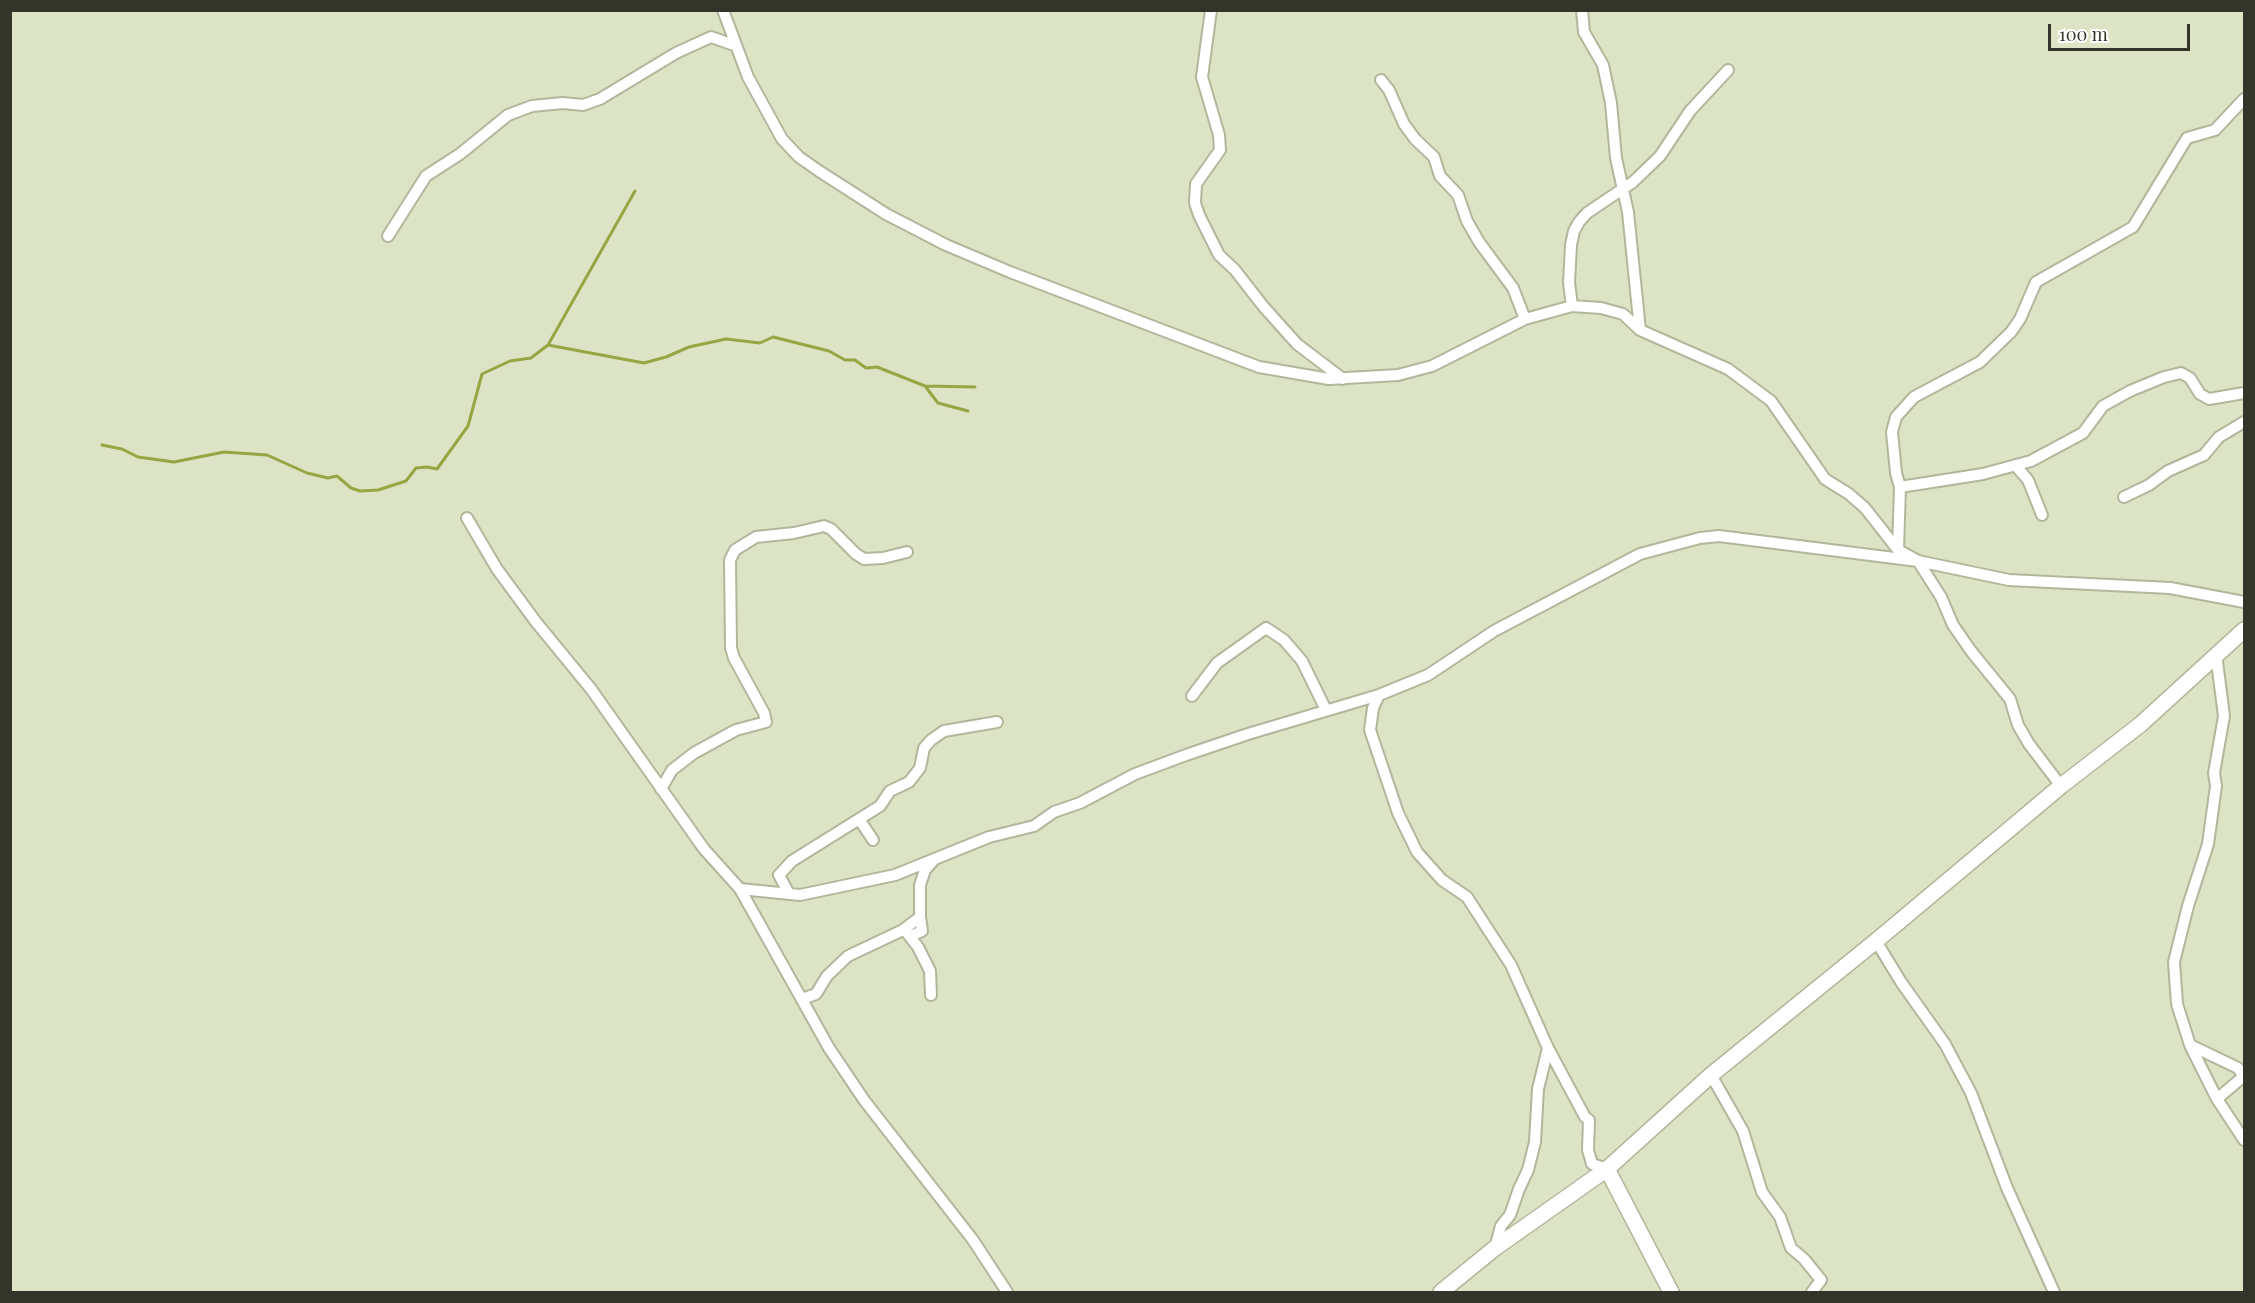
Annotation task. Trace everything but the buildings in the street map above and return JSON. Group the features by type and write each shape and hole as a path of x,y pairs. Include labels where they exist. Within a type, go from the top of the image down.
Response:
{"street":[{"path":"723,10 734,45 748,77 782,139 799,157 886,214 946,244 1010,272 1259,366 1329,379 1398,375 1432,366 1525,320 1572,306 1601,308 1623,314 1640,330 1728,369 1771,401 1825,479 1849,494 1865,508 1898,550 1918,561 1941,597 1953,625 2010,699 2018,725 2029,744 2061,786"},
{"path":"1211,10 1203,77 1220,135 1220,150 1196,184 1195,203 1199,216 1219,255 1235,270 1263,306 1298,344 1343,379"},
{"path":"1582,10 1584,32 1602,65 1607,81 1616,158 1629,212 1640,330"},
{"path":"388,236 399,215 426,176 460,154 508,115 532,106 582,105 600,99 676,53 711,37 734,45"},
{"path":"1572,306 1569,283 1574,231 1587,213 1623,189 1660,156 1690,111 1728,70"},
{"path":"1381,80 1389,90 1404,124 1415,139 1434,157 1440,176 1458,195 1467,221 1479,243 1513,288 1525,320"},
{"path":"1898,550 1900,487 1896,473 1892,432 1896,417 1905,406 1925,391 1980,362 2012,332 2036,282 2123,235 2133,227 2187,138 2215,130 2244,99"},
{"path":"1900,487 1983,474 2031,461 2083,433 2103,406 2130,391 2164,377 2181,373 2190,378 2200,394 2209,399 2244,393"},
{"path":"2124,497 2149,485 2168,471 2204,455 2219,437 2244,422"},
{"path":"2015,465 2028,480 2042,515"},
{"path":"467,518 497,569 536,622 591,689 704,849 740,889 753,916 829,1048 864,1100 973,1240 1007,1293"},
{"path":"661,789 672,770 694,753 736,730 766,722 764,713 734,658 731,648 730,560 735,550 756,537 794,533 824,526 831,529 864,559 883,558 907,552"},
{"path":"740,889 800,895 895,875 989,837 1034,825 1054,812 1080,802 1135,774 1186,754 1379,695 1428,675 1494,631 1640,554 1682,542 1719,536 1918,561 2009,580 2170,588 2244,602"},
{"path":"1192,696 1217,663 1266,628 1284,640 1302,661 1326,710"},
{"path":"1441,1293 1495,1248 1607,1169 1711,1075 2061,786 2141,724 2244,630"},
{"path":"2216,654 2224,716 2214,773 2216,786 2208,844 2188,906 2174,962 2177,1004 2190,1045 2217,1099 2244,1140"},
{"path":"1379,695 1373,708 1370,730 1403,823 1417,852 1434,873 1470,900 1511,965 1548,1047 1585,1117 1589,1120 1587,1150 1592,1164 1607,1169 1671,1293"},
{"path":"764,892 800,855 880,806 890,791 909,782 920,768 924,748 931,740 944,731 997,722"},
{"path":"859,819 873,840"},
{"path":"808,1009 827,976 848,956 907,933 922,931 918,900 921,880 925,870 936,858"},
{"path":"779,875 788,892"},
{"path":"907,933 930,971 931,995"},
{"path":"1876,941 1901,982 1945,1044 1971,1094 2007,1188 2054,1293"},
{"path":"802,999 816,994"},
{"path":"2190,1045 2238,1068 2244,1077 2217,1099"},
{"path":"1495,1248 1501,1227 1510,1215 1528,1170 1535,1142 1538,1089 1548,1047"},
{"path":"1711,1075 1743,1131 1762,1192 1780,1217 1791,1248 1804,1259 1821,1280 1812,1293"}],"waterway":[{"path":"102,445 122,449 138,457 174,462 224,452 267,455 307,473 328,478 337,476 351,488 360,491 378,490 406,481 416,468 437,469 468,426 482,374 510,361 531,358 548,345 635,191"},
{"path":"548,345 644,363 689,347 726,339 760,343 773,337 829,351 845,360 855,360 866,368 877,367 925,386 975,387"},
{"path":"925,386 938,403 968,411"}]}
